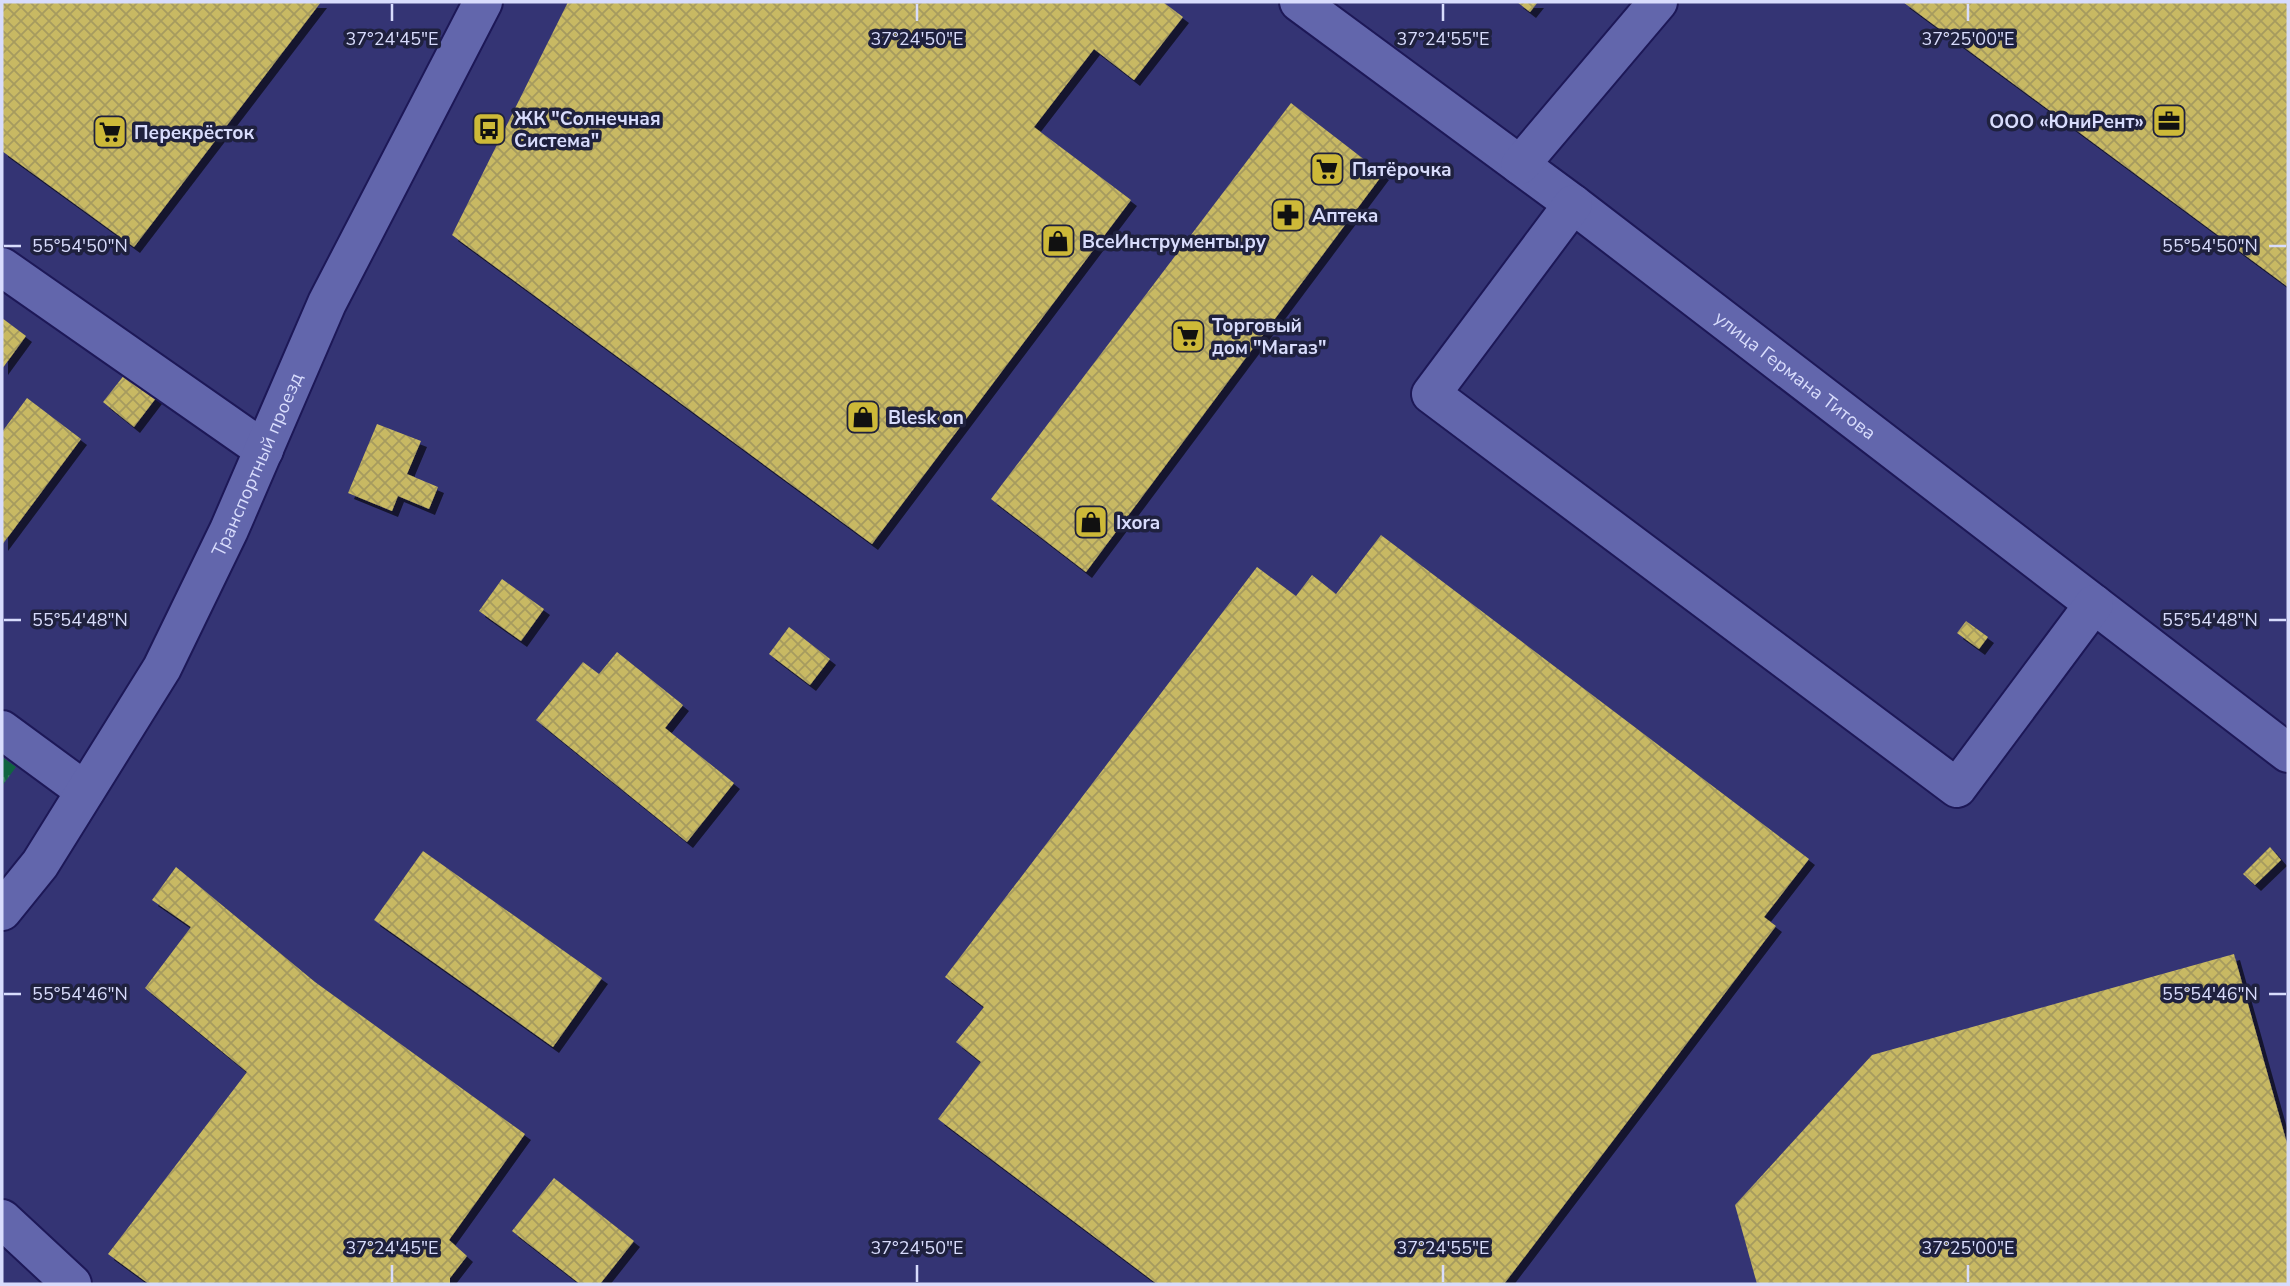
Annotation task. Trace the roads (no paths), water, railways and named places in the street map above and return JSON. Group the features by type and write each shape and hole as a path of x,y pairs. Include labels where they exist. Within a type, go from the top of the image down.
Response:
{"street":[{"name":"Транспортный проезд","path":"2,911 40,864 162,668 229,530 327,303 483,2"},
{"name":"улица Германа Титова","path":"1299,2 1573,204 2288,753"},
{"path":"1520,165 1658,2"},
{"path":"1573,204 1430,394 1957,788 2095,604"},
{"path":"2,267 264,450"},
{"path":"2,730 85,791"},
{"path":"2,1219 72,1284"}],"place":[{"name":"ООО «ЮниРент»","path":"2169,121"},
{"name":"ЖК \"Солнечная Система\"","path":"489,129"},
{"name":"Перекрёсток","path":"110,132"},
{"name":"Пятёрочка","path":"1327,169"},
{"name":"Аптека","path":"1288,215"},
{"name":"ВсеИнструменты.ру","path":"1058,241"},
{"name":"Торговый дом \"Магаз\"","path":"1188,336"},
{"name":"Blesk on","path":"863,417"},
{"name":"Ixora","path":"1091,522"}]}
